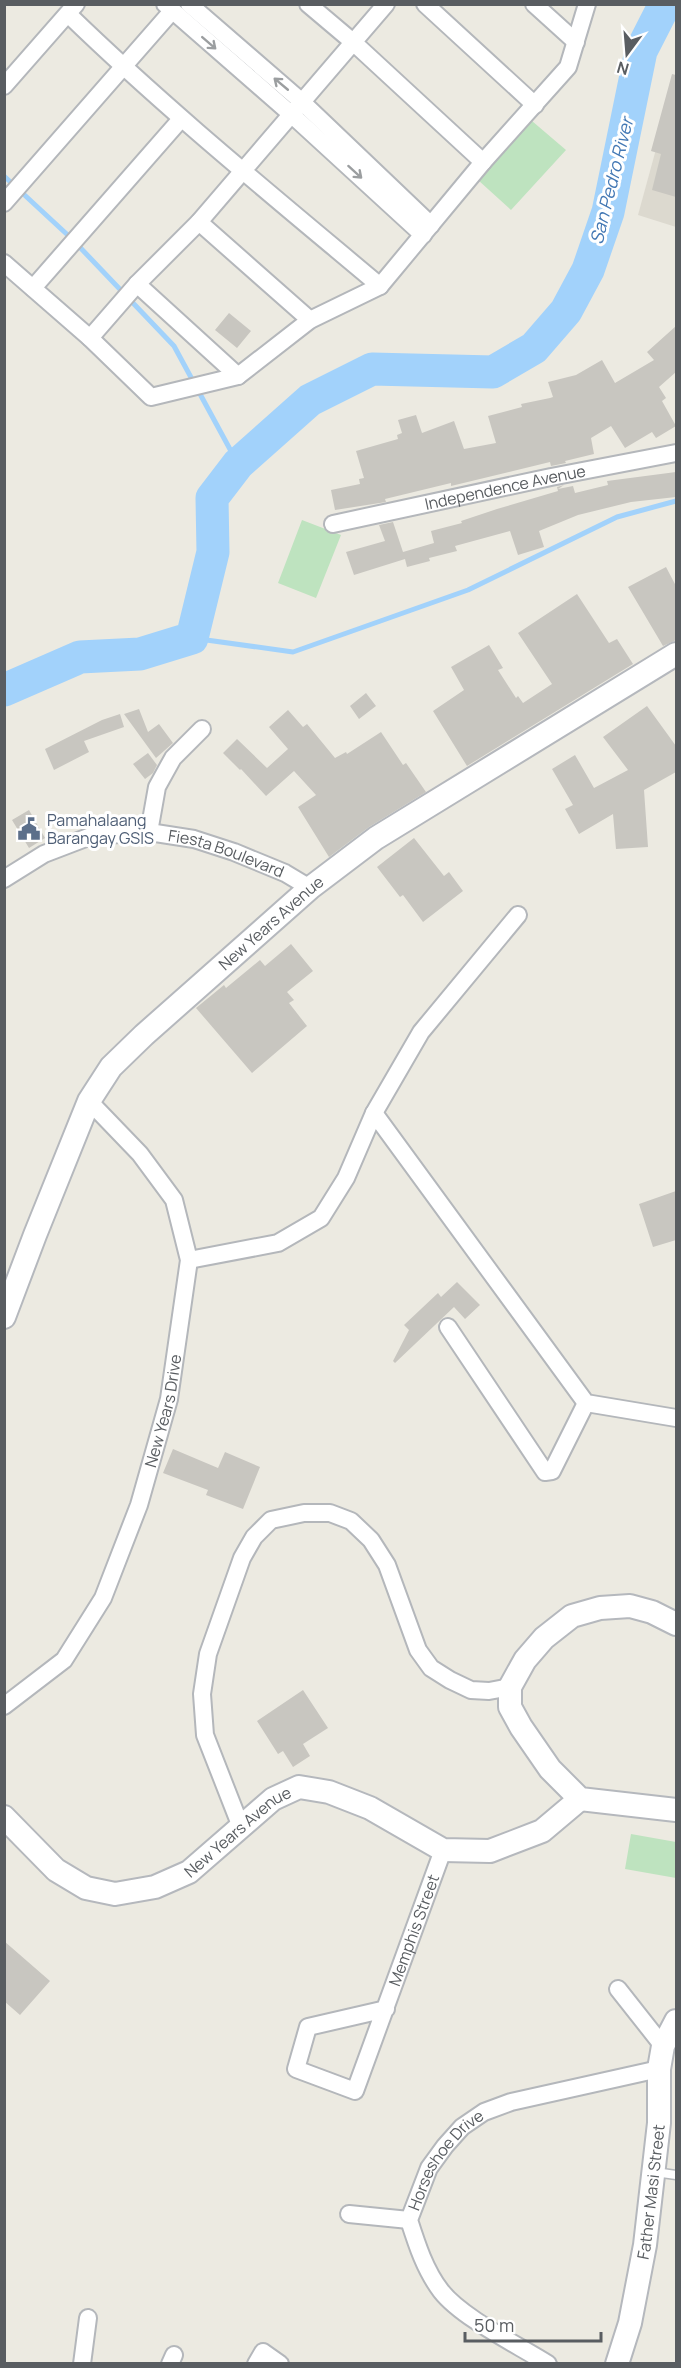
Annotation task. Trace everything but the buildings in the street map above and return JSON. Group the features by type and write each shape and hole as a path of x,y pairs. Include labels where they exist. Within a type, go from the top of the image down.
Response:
{"street":[{"path":"189,4 427,230"},
{"path":"308,4 353,42 483,162"},
{"path":"90,338 137,284 199,222 386,4"},
{"path":"425,4 535,105"},
{"path":"534,4 576,42"},
{"path":"4,263 90,338 151,397 238,376 310,320 380,286 483,162 568,67 587,4"},
{"path":"4,202 123,68 168,8 296,108"},
{"path":"4,86 72,9 123,68 380,286"},
{"path":"33,288 182,119"},
{"path":"199,222 310,320"},
{"path":"137,284 238,376"},
{"name":"Independence Avenue","path":"333,524 551,477 676,453"},
{"name":"New Years Avenue","path":"4,1317 89,1101 111,1068 144,1035 310,888 376,838 676,654"},
{"path":"149,832 157,787 173,758 202,729"},
{"name":"Fiesta Boulevard","path":"4,879 44,854 91,836 149,832 194,840 234,852 285,873 310,888"},
{"path":"189,1260 278,1243 321,1218 345,1178 374,1113 421,1032 518,915"},
{"name":"New Years Drive","path":"4,1706 64,1660 103,1598 139,1505 169,1399 189,1260 174,1200 140,1154 89,1101"},
{"path":"374,1113 585,1403 676,1418"},
{"path":"448,1327 545,1472 552,1472 585,1403"},
{"path":"241,1827 205,1735 202,1694 208,1654 242,1558 254,1537 271,1520 304,1513 330,1513 351,1521 371,1540 387,1565 418,1650 431,1668 471,1690 489,1691 510,1687"},
{"path":"676,1624 652,1612 630,1606 600,1608 572,1616 544,1638 525,1660 510,1687 510,1707 521,1727 550,1769 580,1799 676,1810"},
{"name":"New Years Avenue","path":"4,1817 56,1870 86,1888 115,1894 155,1887 189,1872 273,1799 299,1787 329,1792 370,1808 443,1850 490,1851 542,1831 580,1799"},
{"name":"Memphis Street","path":"386,2009 308,2027 296,2069 354,2091 386,2009 443,1850"},
{"path":"618,1989 663,2046"},
{"name":"Father Masi Street","path":"617,2364 630,2323 645,2245 666,2174 659,2124 659,2069 663,2046 676,2021"},
{"name":"Horseshoe Drive","path":"548,2364 468,2315 442,2292 423,2261 409,2220 429,2168 444,2146 462,2127 484,2112 511,2102 659,2069"},
{"path":"349,2214 409,2220"},
{"path":"82,2364 88,2318"},
{"path":"256,2364 263,2352 280,2364"}],"shaded area":[{"path":"676,76 676,227 638,215"}],"green space":[{"path":"532,121 566,150 511,210 478,180"},
{"path":"302,520 341,535 316,598 278,583"},
{"path":"631,1834 676,1842 676,1878 625,1869"}],"waterway":[{"name":"San Pedro River","path":"4,690 80,657 140,654 192,638 213,552 212,498 238,464 310,400 372,369 493,372 534,348 566,311 588,270 608,212 641,51 665,4"},
{"path":"4,176 72,239 174,346 238,464"},
{"path":"192,638 293,652 468,590 617,517 676,501"}],"place":[{"name":"Pamahalaang Barangay GSIS","path":"29,829"}]}
